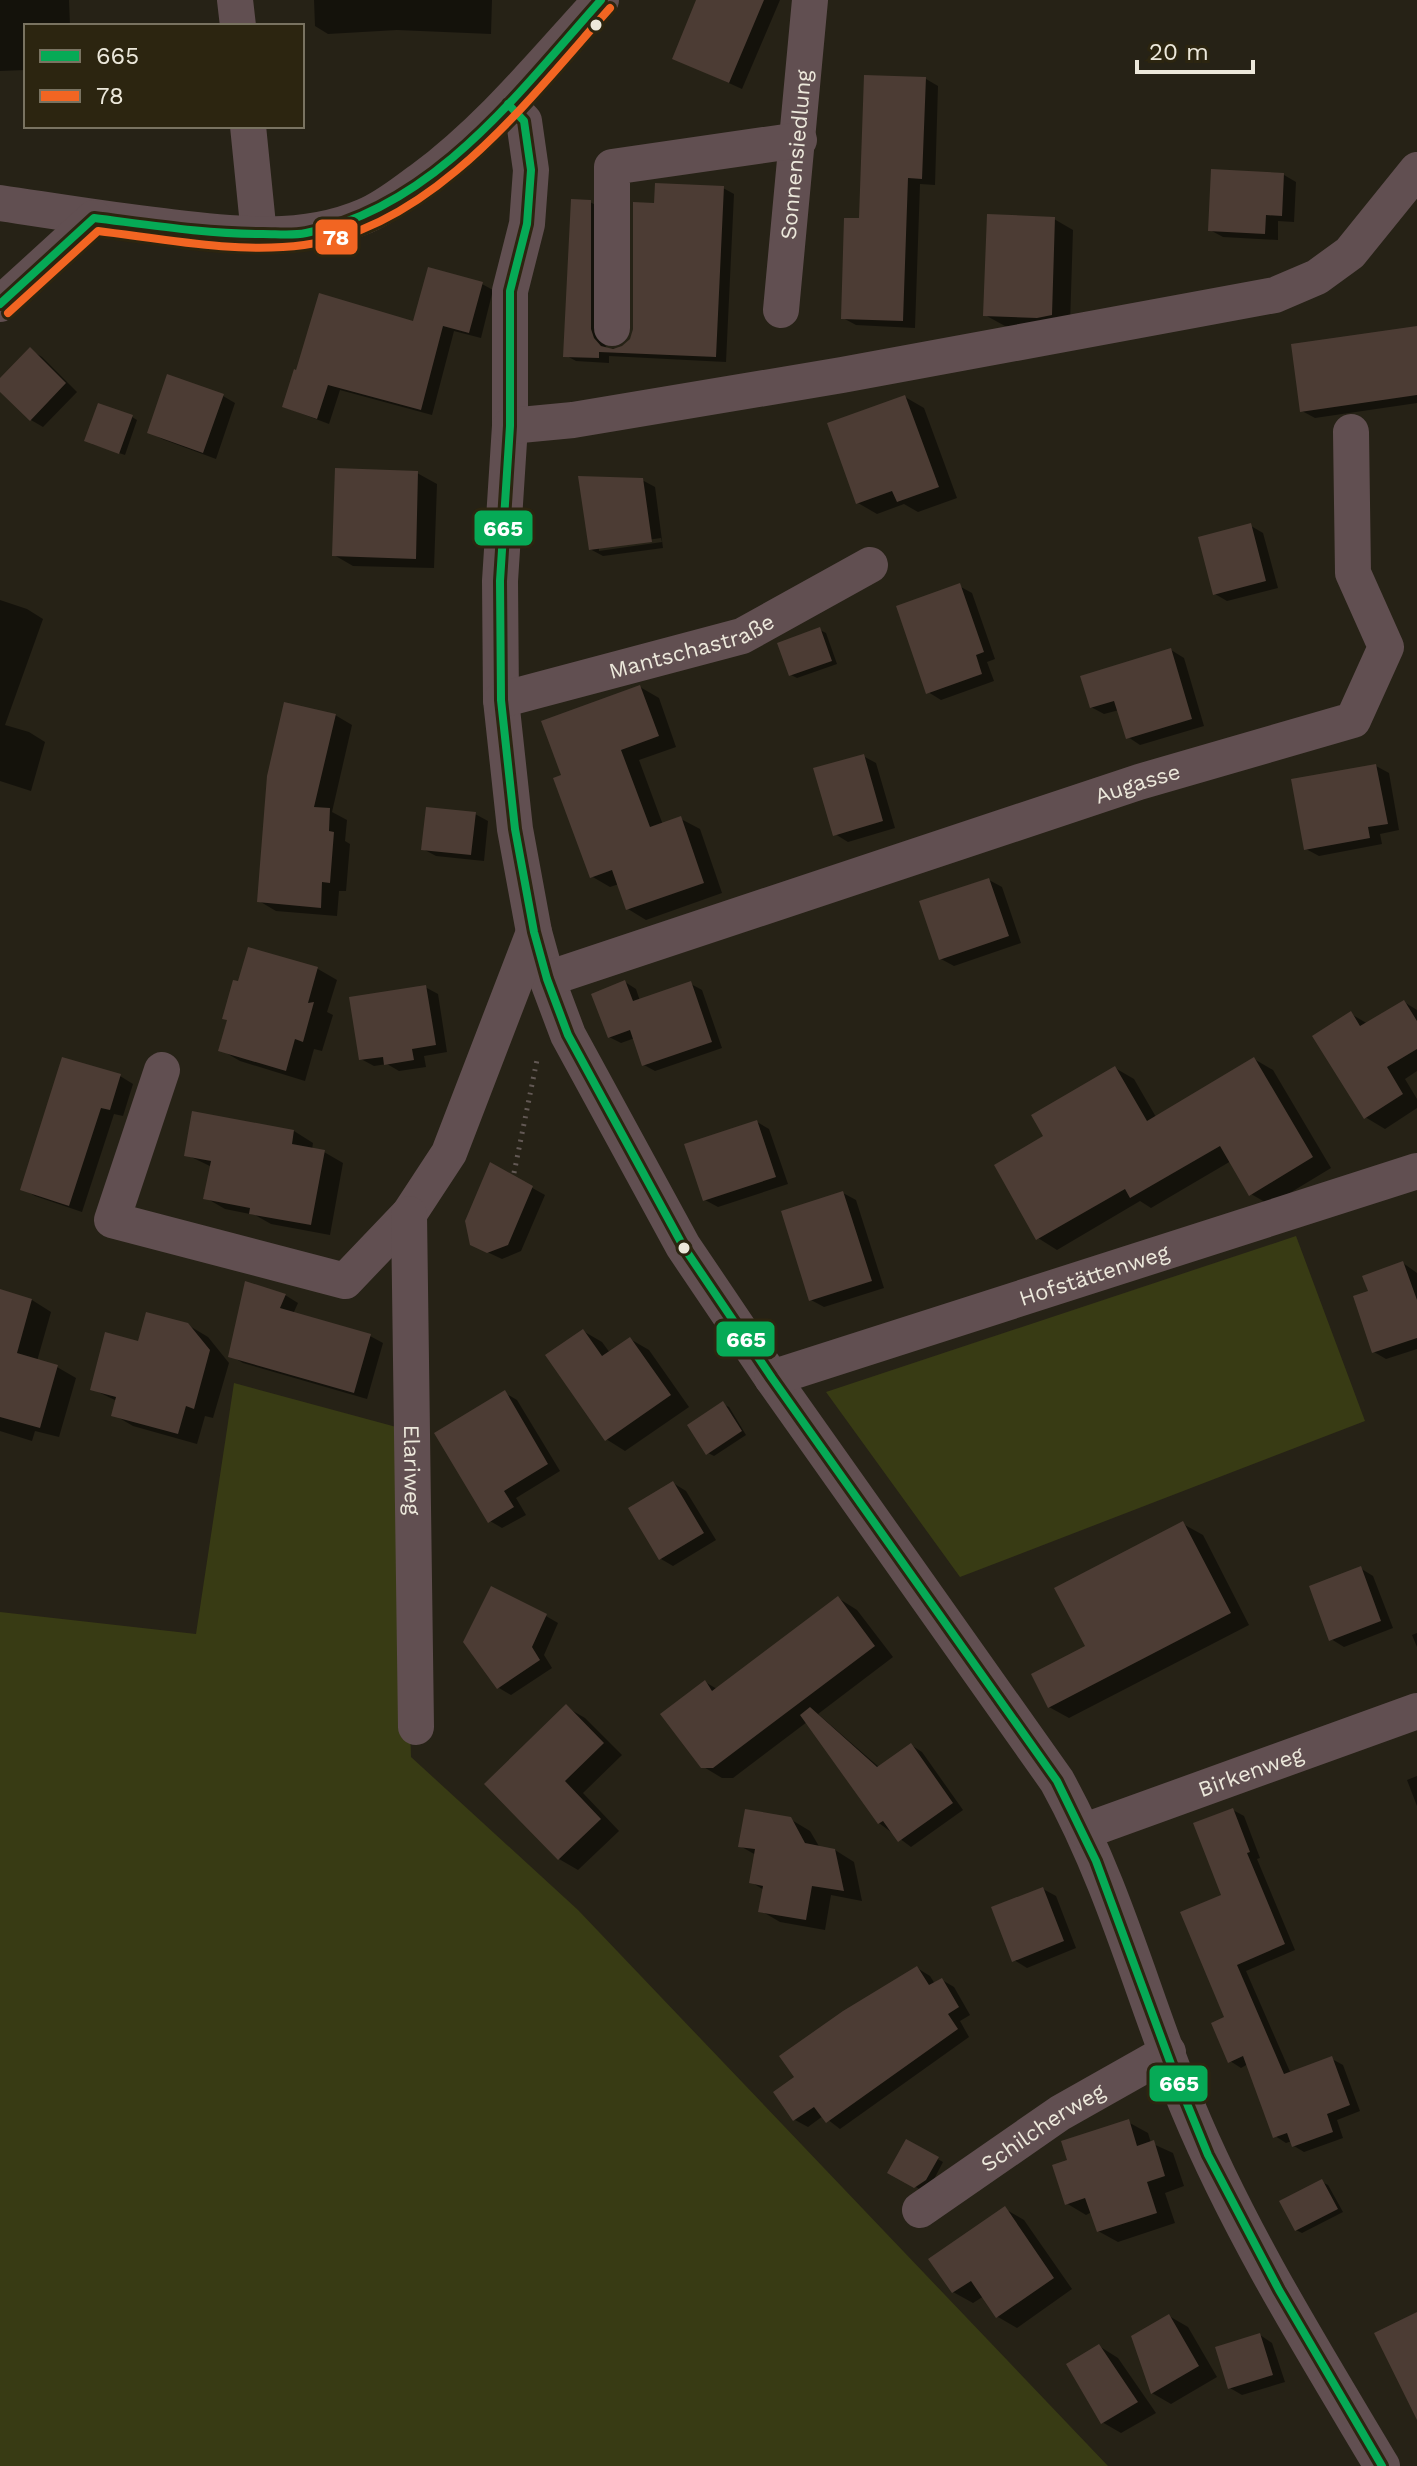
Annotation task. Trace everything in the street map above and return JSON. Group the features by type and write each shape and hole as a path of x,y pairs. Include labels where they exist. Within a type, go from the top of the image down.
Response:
{"street":[{"path":"235,0 238,24"},
{"path":"0,203 234,235 306,234 366,216 449,159 508,104 601,0"},
{"name":"Sonnensiedlung","path":"781,310 810,0"},
{"path":"508,104 524,121 531,170 527,224 510,291 510,426 500,581 501,700 515,829 534,932 547,979 568,1035 683,1246 772,1378 1057,1781 1085,1831 1208,2154 1312,2348 1382,2466"},
{"path":"248,128 259,235"},
{"path":"612,328 612,167 799,140"},
{"path":"510,426 573,420 827,378 1275,295 1317,277 1350,253 1417,170"},
{"path":"0,304 94,218"},
{"name":"Augasse","path":"547,979 1139,782 1353,720 1386,647 1353,573 1351,432"},
{"name":"Mantschastraße","path":"501,700 742,636 870,565"},
{"path":"162,1070 112,1220 345,1281 409,1214 449,1153 534,932"},
{"name":"Hofstättenweg","path":"772,1378 1417,1171"},
{"name":"Elariweg","path":"409,1214 416,1727"},
{"name":"Birkenweg","path":"1085,1831 1417,1711"},
{"name":"Schilcherweg","path":"920,2210 1060,2113 1168,2052"}],"path":[{"path":"514,1173 539,1053"}],"green space":[{"path":"1296,1236 1365,1421 960,1577 826,1392"},
{"path":"234,1383 400,1428 411,1757 578,1910 1108,2466 0,2466 0,1612 196,1634"}],"building":[{"path":"696,0 764,0 729,83 672,59"},
{"path":"864,75 926,77 922,179 908,178 903,321 841,319 844,218 859,218"},
{"path":"1211,169 1284,173 1282,216 1266,215 1265,234 1208,231"},
{"path":"655,183 724,186 716,357 599,352 599,358 563,357 571,199 591,200 591,329 601,346 613,349 630,339 633,329 633,202 654,203"},
{"path":"987,214 1055,217 1052,315 1037,318 983,316"},
{"path":"428,267 483,282 469,333 443,326 421,410 328,385 317,419 282,407 319,293 413,321"},
{"path":"1417,326 1417,395 1300,412 1291,344"},
{"path":"30,347 66,383 30,421 0,392 0,378"},
{"path":"167,374 224,394 203,453 147,433"},
{"path":"905,395 939,487 897,502 892,491 856,504 827,423"},
{"path":"98,403 133,415 119,454 84,441"},
{"path":"335,468 418,471 416,559 332,556"},
{"path":"578,476 643,478 652,542 589,550"},
{"path":"1251,523 1266,581 1213,595 1198,537"},
{"path":"960,583 984,652 976,655 982,674 926,694 896,606"},
{"path":"820,627 832,661 789,676 777,643"},
{"path":"1171,648 1192,719 1126,739 1114,701 1090,708 1080,676"},
{"path":"640,685 659,736 621,750 650,827 681,816 704,883 626,910 612,870 590,878 553,778 561,775 541,721"},
{"path":"284,702 336,714 314,807 330,808 329,831 334,832 330,883 322,882 321,908 257,902 267,776"},
{"path":"864,754 883,821 833,836 813,768"},
{"path":"1376,764 1388,824 1368,827 1370,838 1304,850 1291,779"},
{"path":"426,807 476,812 471,855 421,850"},
{"path":"989,878 1009,936 939,960 919,901"},
{"path":"248,947 318,967 308,1003 314,1002 303,1042 295,1039 286,1071 218,1051 227,1020 222,1019 233,980 238,981"},
{"path":"625,980 633,1001 691,981 712,1042 642,1066 630,1030 608,1038 591,994"},
{"path":"426,985 436,1045 412,1049 414,1060 384,1065 383,1057 359,1060 349,997"},
{"path":"1404,1000 1417,1021 1417,1049 1387,1067 1403,1094 1364,1119 1312,1036 1351,1011 1360,1026"},
{"path":"62,1057 121,1074 110,1110 101,1108 69,1206 20,1190"},
{"path":"1254,1057 1313,1157 1249,1196 1220,1146 1130,1198 1125,1189 1036,1240 994,1165 1043,1136 1031,1115 1115,1066 1147,1121"},
{"path":"192,1111 294,1130 292,1144 325,1150 311,1225 249,1214 250,1208 203,1199 211,1161 184,1156"},
{"path":"757,1120 776,1177 703,1201 684,1144"},
{"path":"490,1162 533,1186 508,1245 487,1253 470,1245 465,1221"},
{"path":"843,1191 872,1281 809,1301 781,1211"},
{"path":"1403,1261 1417,1300 1417,1338 1372,1353 1353,1296 1368,1291 1362,1276"},
{"path":"245,1281 286,1294 280,1308 371,1334 354,1393 228,1357"},
{"path":"0,1289 32,1299 17,1353 58,1365 40,1428 0,1417"},
{"path":"146,1312 188,1323 210,1350 194,1409 186,1406 178,1434 111,1416 116,1397 90,1390 105,1332 138,1341"},
{"path":"583,1329 602,1356 630,1337 671,1395 605,1441 545,1355"},
{"path":"505,1390 548,1464 504,1491 514,1507 488,1523 434,1433"},
{"path":"723,1401 742,1431 706,1455 687,1425"},
{"path":"673,1481 704,1533 659,1560 628,1508"},
{"path":"1183,1521 1231,1613 1048,1708 1031,1674 1085,1646 1054,1588"},
{"path":"1361,1566 1381,1621 1329,1641 1309,1586"},
{"path":"491,1586 547,1614 532,1647 540,1660 497,1689 463,1642"},
{"path":"838,1596 875,1646 713,1768 701,1768 660,1714 705,1680 712,1691"},
{"path":"566,1704 604,1743 565,1781 601,1819 558,1860 484,1784"},
{"path":"810,1707 877,1767 911,1743 953,1803 898,1842 883,1821 878,1824 800,1715"},
{"path":"1233,1808 1250,1852 1247,1853 1285,1944 1237,1965 1284,2074 1332,2056 1350,2105 1327,2114 1333,2132 1292,2147 1287,2133 1273,2138 1243,2056 1228,2063 1211,2023 1224,2017 1180,1912 1221,1895 1193,1823"},
{"path":"745,1809 791,1817 805,1843 835,1849 844,1891 812,1886 806,1920 758,1912 763,1886 749,1883 755,1849 738,1847"},
{"path":"1043,1887 1064,1941 1012,1962 991,1907"},
{"path":"917,1966 929,1985 942,1978 959,2007 948,2014 958,2029 826,2123 814,2107 793,2121 773,2092 794,2077 779,2056 843,2011"},
{"path":"1129,2119 1137,2146 1154,2140 1165,2176 1147,2182 1157,2213 1097,2232 1085,2198 1065,2205 1052,2165 1067,2160 1061,2141"},
{"path":"906,2139 939,2157 926,2180 914,2188 887,2173"},
{"path":"1322,2179 1338,2209 1295,2231 1279,2201"},
{"path":"1005,2206 1054,2278 996,2318 971,2281 952,2293 928,2259"},
{"path":"1417,2312 1417,2420 1374,2333"},
{"path":"1169,2314 1199,2366 1151,2394 1131,2336"},
{"path":"1260,2333 1273,2375 1228,2389 1215,2347"},
{"path":"1099,2344 1138,2402 1101,2424 1066,2364"}],"transit line":[{"name":"665","path":"0,304 94,218 199,231 295,234 352,220 395,199 434,173 471,142 601,0"},
{"name":"78","path":"8,313 98,231 201,244 279,247 304,245 351,234 395,214 436,187 475,154 512,118 610,8"},
{"name":"665","path":"508,104 524,121 531,170 527,224 510,291 510,426 500,581 501,700 515,829 534,932 547,979 568,1035 683,1246 772,1378 1057,1781 1096,1861 1208,2155 1279,2290 1382,2466"}]}
